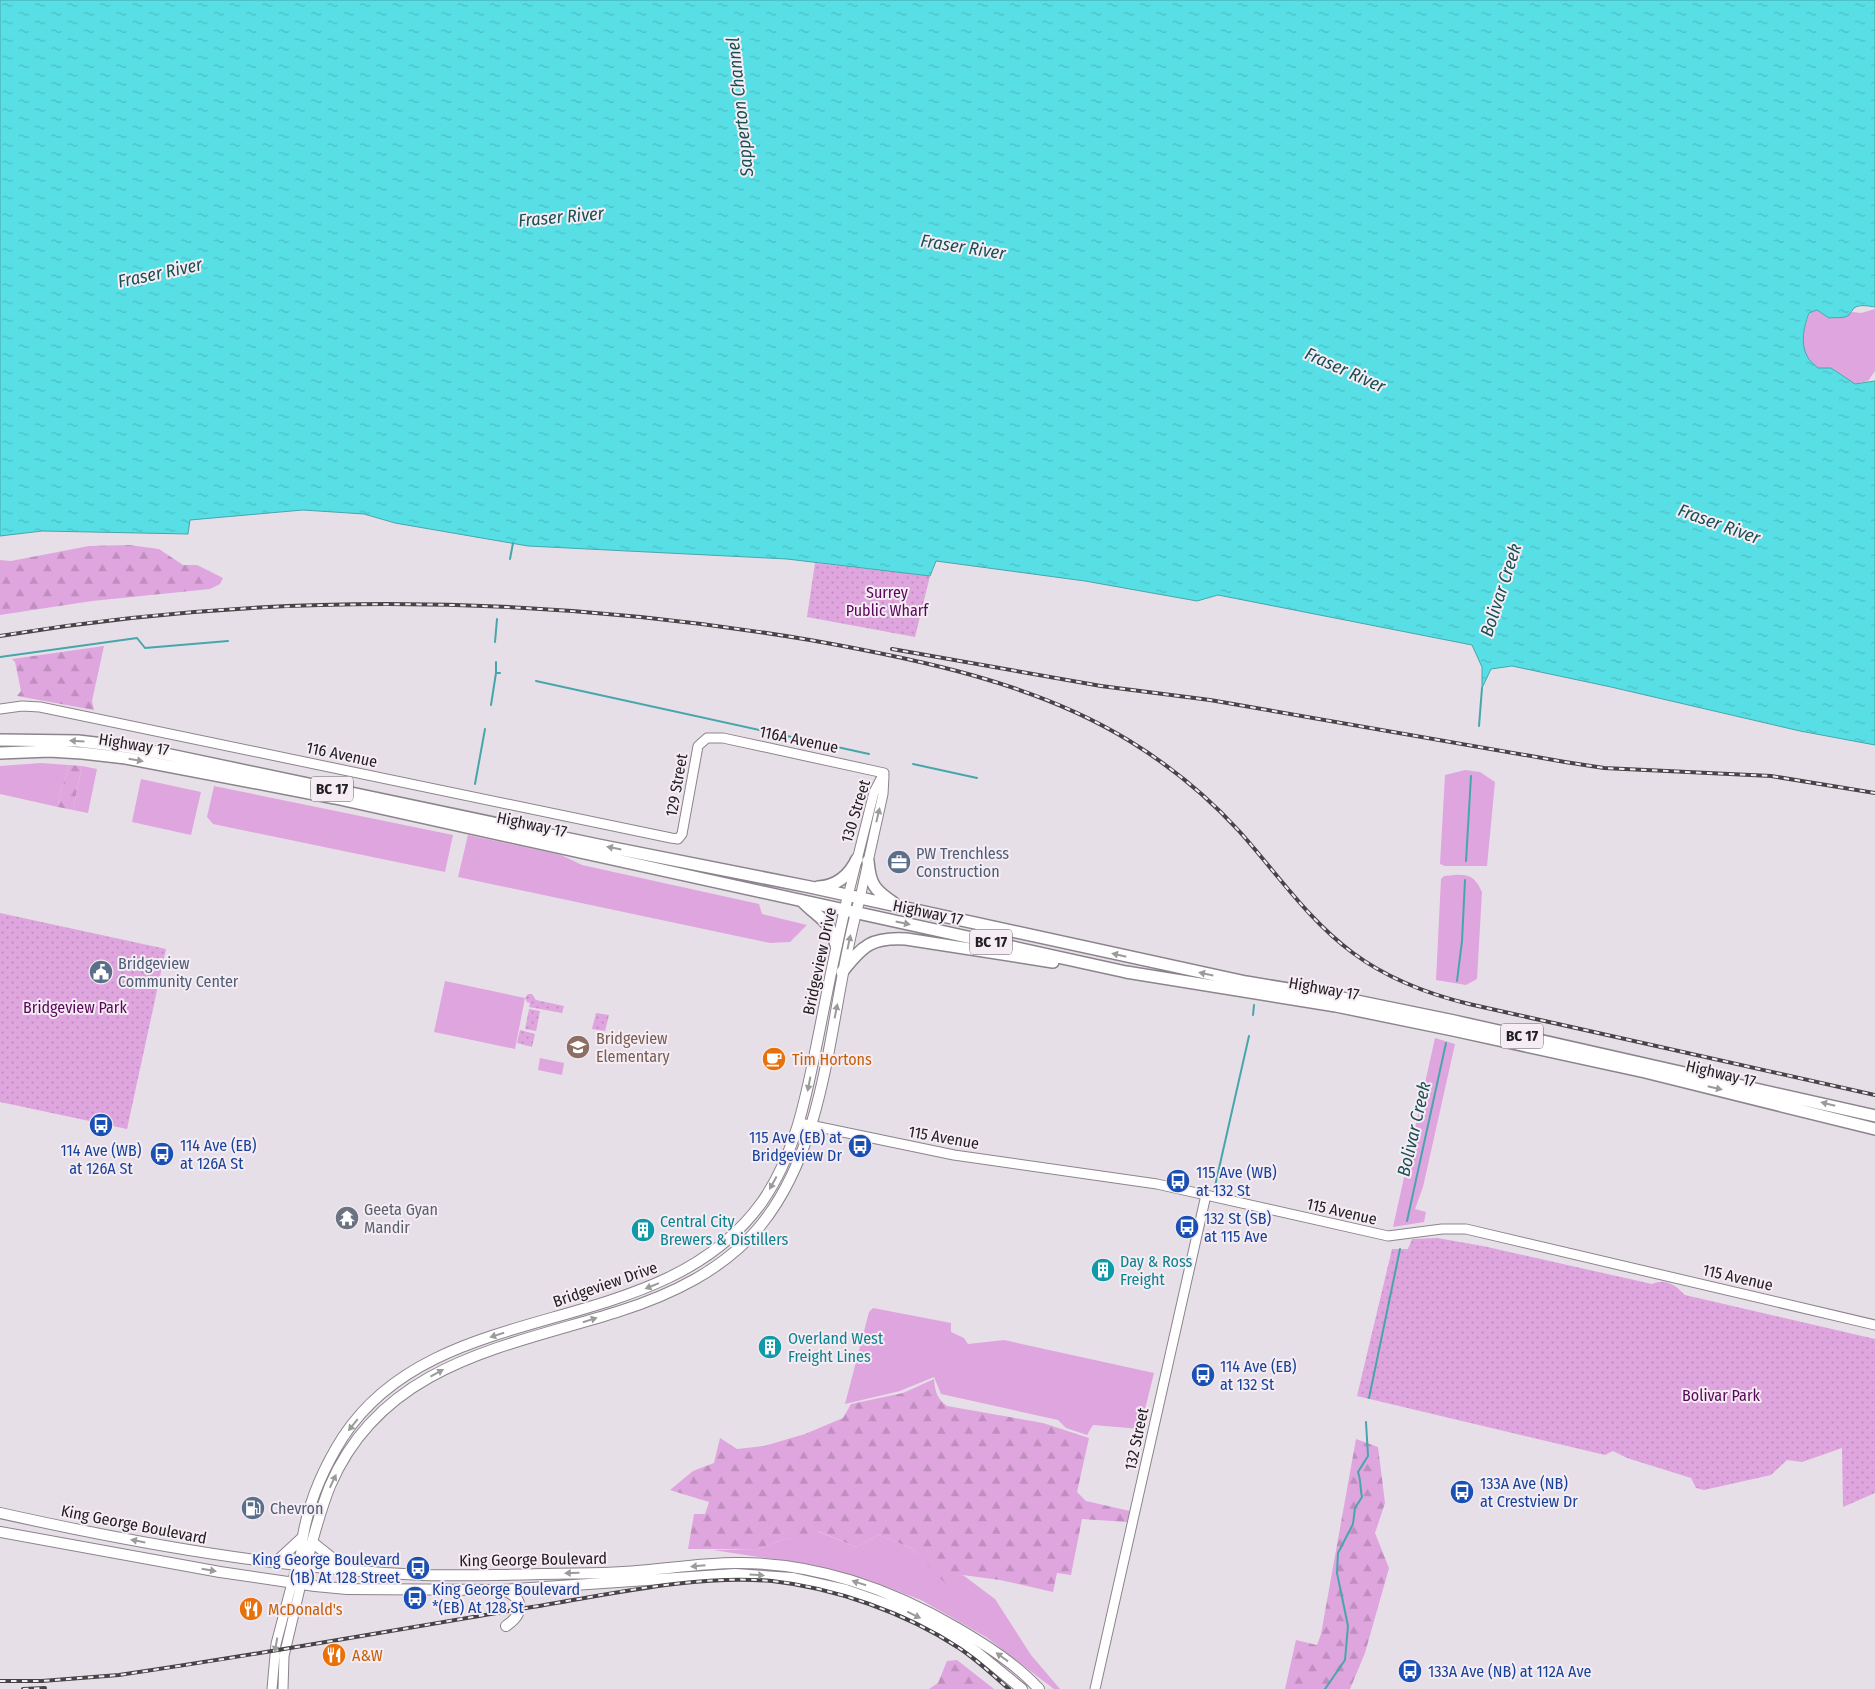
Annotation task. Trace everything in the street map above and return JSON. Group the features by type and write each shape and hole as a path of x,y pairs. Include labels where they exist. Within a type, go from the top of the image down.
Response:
{"highway":[{"name":"Highway 17","path":"0,740 78,741 130,747 598,845 810,887 849,905"},
{"name":"Highway 17","path":"0,753 49,751 82,753 167,765 392,810 802,901 849,905 1126,972 1336,1006 1453,1030 1644,1072 1875,1128"},
{"path":"810,887 826,886 841,880 862,860 874,888 881,895 899,906"},
{"path":"660,870 699,873 849,905"},
{"name":"Highway 17","path":"849,905 860,898 899,906 1246,982 1337,997 1454,1021 1875,1116"},
{"path":"802,901 826,922 833,932 836,945"},
{"path":"842,972 854,956 869,943 882,939 896,938 1126,972"}],"main road":[{"name":"Bridgeview Drive","path":"297,1584 320,1480 342,1439 354,1422 374,1400 390,1387 426,1364 462,1347 628,1295 657,1284 700,1262 732,1237 748,1220 763,1201 783,1164 800,1123 836,945 849,905"},
{"name":"Bridgeview Drive","path":"307,1540 338,1471 365,1430 395,1399 434,1374 470,1357 656,1298 677,1289 719,1263 740,1247 771,1211 791,1176 812,1125 837,1008 849,905"},
{"name":"King George Boulevard","path":"0,1514 186,1550 302,1567 423,1575 621,1572 737,1563 793,1568 849,1580 883,1591 908,1602 984,1644 1008,1661 1039,1689"},
{"name":"King George Boulevard","path":"0,1532 161,1562 297,1584 347,1589 502,1590 736,1574 762,1575 817,1583 878,1600 932,1623 978,1653 1022,1689"},
{"path":"0,1538 35,1537"},
{"path":"275,1563 307,1540 347,1570"},
{"path":"502,1590 512,1593 518,1600 519,1614 516,1619 506,1626"}],"street":[{"name":"116 Avenue","path":"0,709 22,706 40,707 662,837 678,838"},
{"name":"129 Street","path":"678,838 682,834 685,825 698,746 707,738"},
{"name":"116A Avenue","path":"707,738 723,738 884,773"},
{"name":"130 Street","path":"849,905 883,794 884,773"},
{"name":"130 Street","path":"860,898 862,860"},
{"name":"115 Avenue","path":"800,1123 954,1155 1129,1180 1206,1195 1388,1236 1442,1229 1466,1229 1875,1325"},
{"name":"132 Street","path":"1095,1689 1206,1195"},
{"path":"390,1387 395,1399"},
{"path":"272,1689 276,1644 297,1584"},
{"path":"283,1689 284,1656 297,1584"}],"green space":[{"path":"1875,309 1875,371 1868,381 1855,384 1831,368 1818,368 1809,360 1803,340 1810,313 1817,310 1829,318"},
{"path":"129,545 159,549 183,565 197,565 223,578 220,584 210,589 92,601 0,615 0,560 11,561 89,546"},
{"name":"Surrey Public Wharf","path":"815,563 930,576 915,637 807,617"},
{"path":"104,646 92,701 94,710 17,696 21,691 15,662 12,659"},
{"path":"41,763 69,765 59,796 58,807 0,794 0,766"},
{"path":"69,765 82,766 73,810 58,807 59,796"},
{"path":"82,766 97,769 88,813 73,810"},
{"path":"1465,770 1480,772 1495,782 1487,866 1445,866 1440,864 1445,775"},
{"path":"141,779 201,792 191,835 132,822"},
{"path":"214,786 453,835 445,872 213,824 207,817"},
{"path":"468,835 561,855 582,865 759,904 762,914 807,925 790,942 770,943 458,877"},
{"path":"1444,876 1467,876 1479,885 1482,892 1477,979 1466,985 1436,980 1441,879"},
{"name":"Bridgeview Park","path":"0,913 166,949 127,1129 0,1102"},
{"path":"445,981 525,998 515,1049 434,1032"},
{"path":"528,994 532,994 536,1000 564,1006 562,1013 529,1007 530,1003 525,998"},
{"path":"529,1009 540,1011 536,1031 525,1029"},
{"path":"596,1013 609,1015 605,1031 592,1029"},
{"path":"520,1030 535,1034 532,1047 517,1043"},
{"path":"1435,1038 1455,1044 1423,1187 1415,1209 1426,1212 1424,1222 1393,1227"},
{"path":"540,1058 564,1063 562,1075 538,1070"},
{"name":"Bolivar Park","path":"1437,1238 1483,1246 1652,1284 1666,1282 1678,1288 1685,1295 1875,1339 1875,1493 1843,1507 1842,1448 1802,1462 1787,1460 1771,1475 1704,1490 1696,1488 1691,1478 1627,1458 1613,1451 1605,1455 1357,1396 1392,1249 1408,1249 1412,1239"},
{"path":"873,1308 951,1323 951,1332 964,1338 968,1344 1004,1340 1154,1373 1140,1429 1093,1425 1087,1435 1066,1428 1058,1420 941,1394 934,1377 900,1391 845,1404 869,1312"},
{"path":"934,1379 937,1394 947,1406 1043,1423 1089,1438 1077,1492 1086,1501 1130,1511 1127,1522 1082,1519 1071,1575 1057,1573 1053,1592 1000,1580 963,1575 945,1583 911,1548 879,1535 856,1547 818,1531 809,1545 787,1538 758,1549 688,1549 694,1514 705,1514 709,1502 670,1490 693,1471 714,1463 720,1438 737,1449 764,1446 805,1434 843,1418 851,1404 903,1393"},
{"path":"1356,1439 1378,1447 1385,1503 1375,1533 1389,1568 1365,1653 1350,1689 1285,1689 1296,1640 1317,1645 1321,1634"},
{"path":"817,1531 856,1547 879,1535 911,1548 945,1582 963,1575 995,1599 1031,1655 1060,1689 1054,1689 986,1637 921,1600 871,1581 813,1565 713,1550 758,1549 787,1538 809,1544"},
{"path":"957,1660 994,1689 929,1689 938,1683 947,1661"}],"water":[{"path":"0,0 1875,0 1875,307 1859,306 1853,309 1849,315 1842,317 1829,318 1817,310 1809,313 1803,340 1808,358 1818,368 1831,368 1855,384 1875,381 1875,745 1800,731 1512,666 1491,669 1482,688 1482,667 1472,645 1218,595 1197,601 1085,581 936,561 930,576 787,559 528,546 395,523 364,514 303,510 190,520 188,534 42,531 0,536"}],"waterway":[{"path":"510,559 513,543"},
{"path":"495,642 497,619"},
{"path":"0,657 137,638 145,648 228,641"},
{"path":"496,662 496,673 500,673"},
{"path":"491,705 496,673"},
{"path":"536,681 869,754"},
{"name":"Bolivar Creek","path":"1479,726 1482,688"},
{"path":"475,784 485,729"},
{"path":"913,764 977,778"},
{"name":"Bolivar Creek","path":"1466,861 1471,776"},
{"name":"Bolivar Creek","path":"1457,981 1462,941 1465,880"},
{"path":"1253,1015 1254,1005"},
{"path":"1215,1186 1249,1036"},
{"name":"Bolivar Creek","path":"1407,1221 1446,1043"},
{"name":"Bolivar Creek","path":"1369,1398 1400,1249"},
{"name":"Bolivar Creek","path":"1325,1689 1345,1660 1348,1626 1337,1573 1338,1553 1353,1524 1355,1508 1362,1497 1358,1472 1368,1456 1366,1422"}],"railway":[{"path":"0,636 101,621 202,611 405,604 507,607 608,614 709,625 810,640 933,665 1015,688 1054,703 1092,720 1143,750 1187,782 1227,818 1321,926 1353,953 1394,978 1424,990 1469,1004 1875,1095"},
{"path":"892,649 1101,686 1210,700 1604,768 1771,776 1875,793"},
{"path":"0,1681 42,1681 119,1675 274,1651 652,1587 713,1580 743,1580 796,1584 845,1596 893,1613 938,1635 959,1648 1009,1689"},
{"path":"23,1689 45,1688"}],"place":[{"name":"PW Trenchless Construction","path":"899,862"},
{"name":"Bridgeview Community Center","path":"101,972"},
{"name":"Bridgeview Elementary","path":"578,1047"},
{"name":"Tim Hortons","path":"774,1059"},
{"name":"114 Ave (WB) at 126A St","path":"101,1125"},
{"name":"115 Ave (EB) at Bridgeview Dr","path":"860,1146"},
{"name":"114 Ave (EB) at 126A St","path":"162,1154"},
{"name":"115 Ave (WB) at 132 St","path":"1178,1181"},
{"name":"Geeta Gyan Mandir","path":"347,1218"},
{"name":"132 St (SB) at 115 Ave","path":"1187,1227"},
{"name":"Central City Brewers & Distillers","path":"643,1230"},
{"name":"Day & Ross Freight","path":"1103,1270"},
{"name":"Overland West Freight Lines","path":"770,1347"},
{"name":"114 Ave (EB) at 132 St","path":"1203,1375"},
{"name":"133A Ave (NB) at Crestview Dr","path":"1462,1492"},
{"name":"Chevron","path":"253,1508"},
{"name":"King George Boulevard (1B) At 128 Street","path":"418,1568"},
{"name":"King George Boulevard *(EB) At 128 St","path":"415,1598"},
{"name":"McDonald's","path":"251,1609"},
{"name":"A&W","path":"334,1655"},
{"name":"133A Ave (NB) at 112A Ave","path":"1410,1671"}],"water label":[{"name":"Sapperton Channel","path":"740,107"},
{"name":"Fraser River","path":"561,217"},
{"name":"Fraser River","path":"963,247"},
{"name":"Fraser River","path":"160,273"},
{"name":"Fraser River","path":"1345,370"},
{"name":"Fraser River","path":"1719,524"}]}
